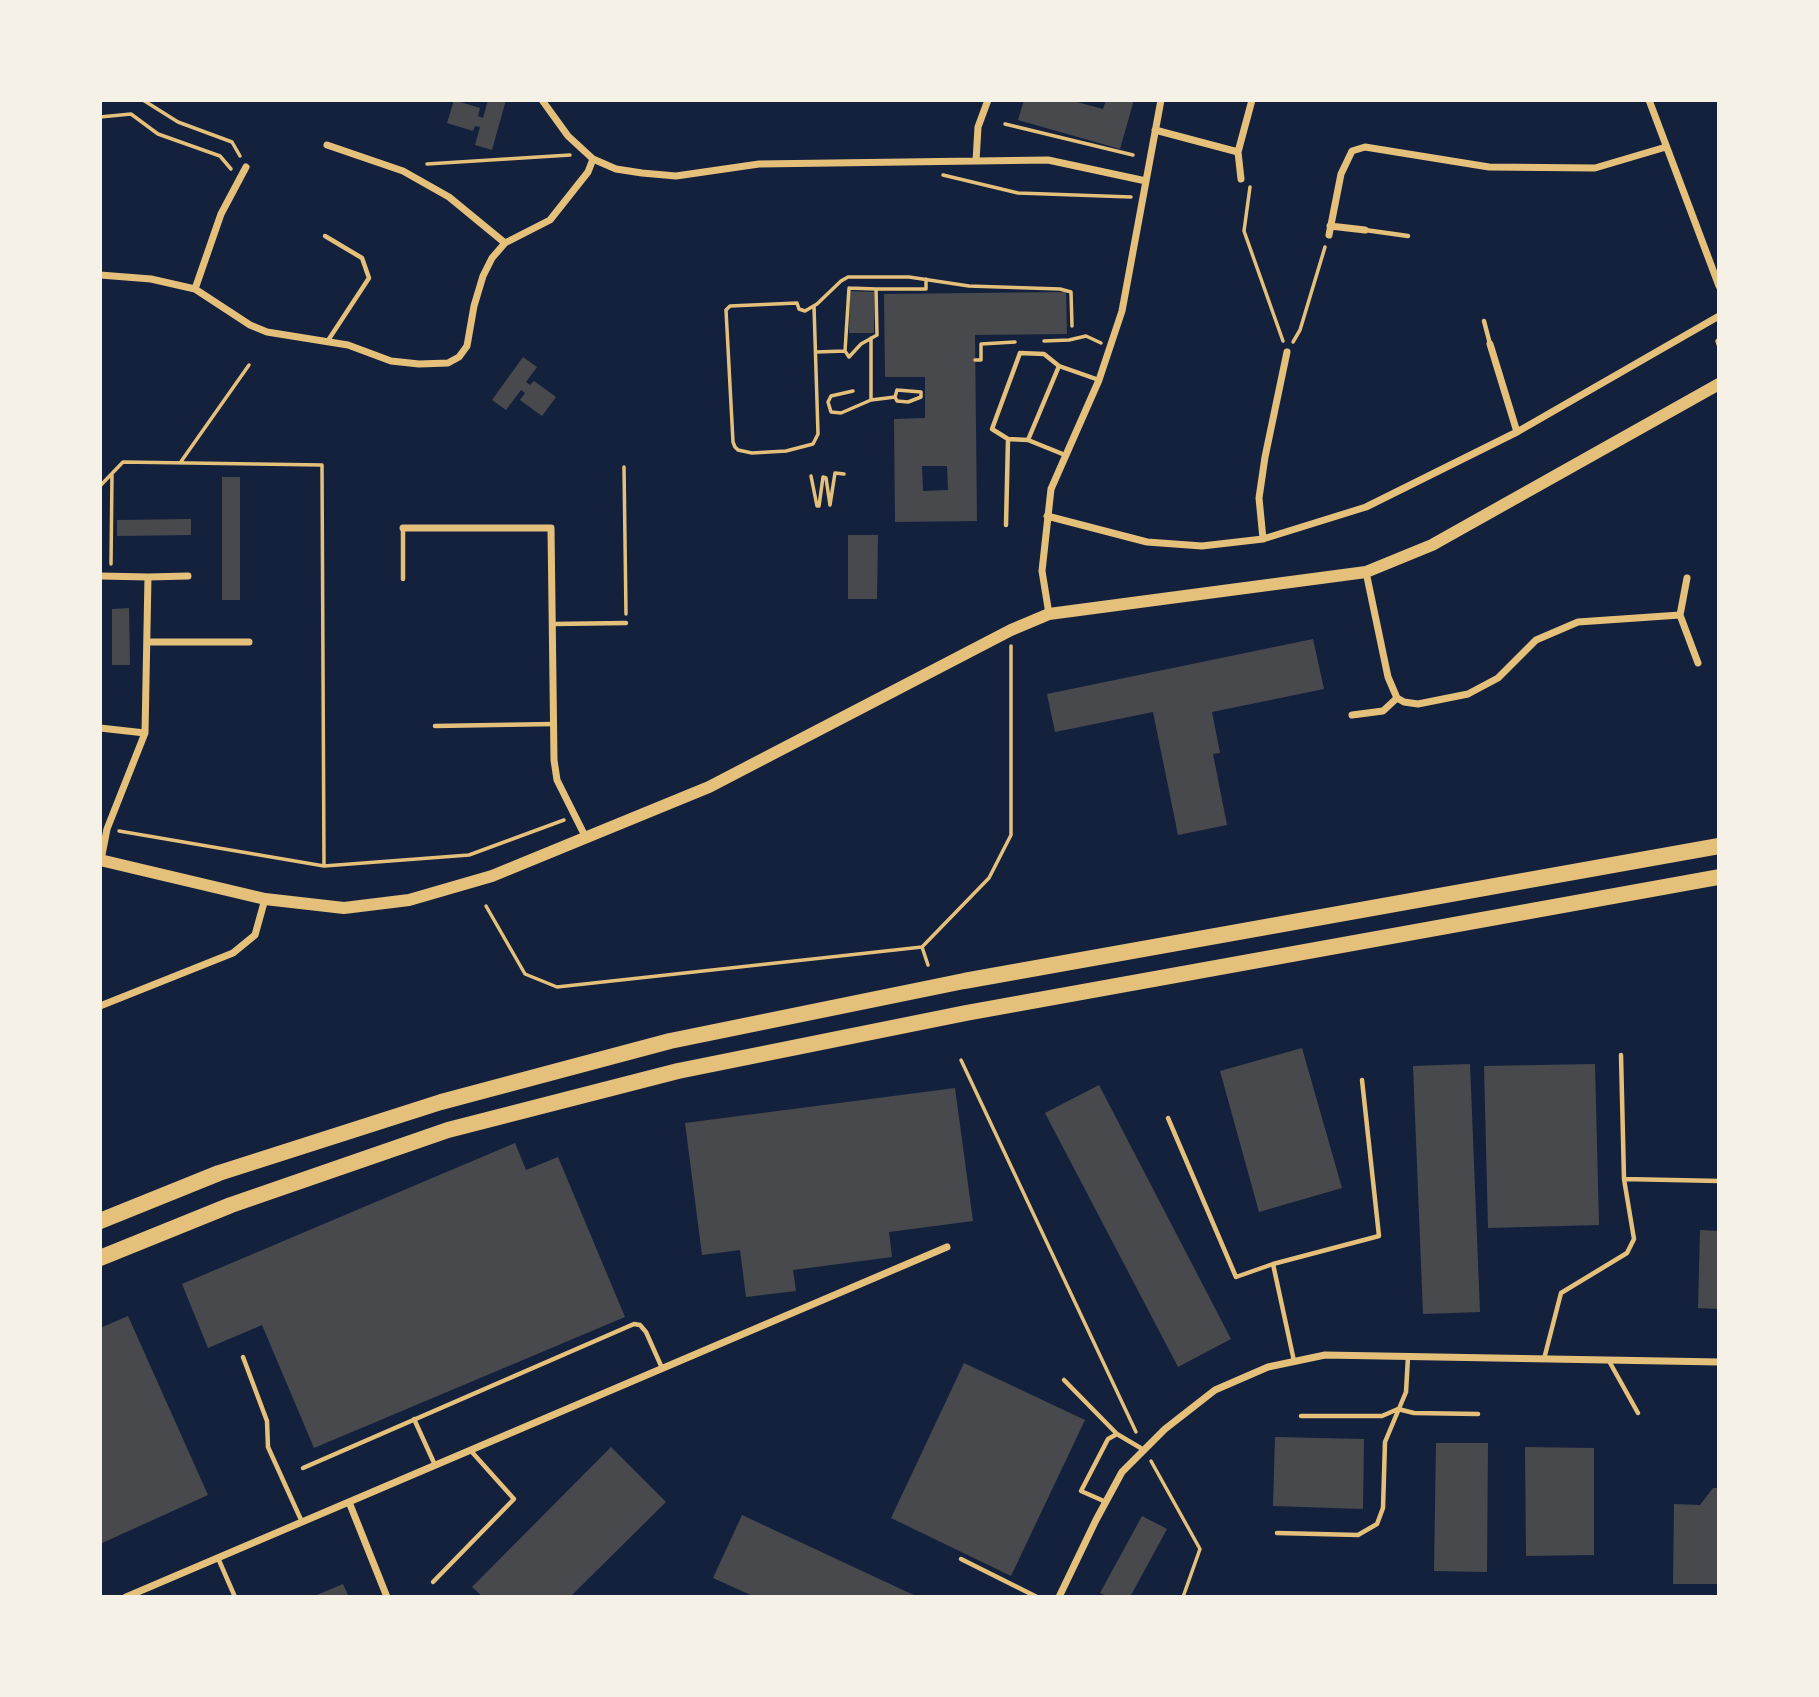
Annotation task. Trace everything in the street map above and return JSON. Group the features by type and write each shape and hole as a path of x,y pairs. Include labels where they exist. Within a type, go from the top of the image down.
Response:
{"highway":[{"path":"100,1221 219,1173 441,1102 670,1041 964,981 1719,846"},
{"path":"100,1258 231,1206 448,1130 678,1071 966,1013 1719,877"}],"street":[{"path":"542,100 569,136 593,159 616,169 677,176 759,164 1048,160 1146,181"},
{"path":"976,161 978,127 988,100"},
{"path":"1049,614 1042,571 1051,489 1099,380 1122,312 1161,100"},
{"path":"1241,179 1238,152 1252,100"},
{"path":"1648,100 1719,286"},
{"path":"1155,130 1238,152"},
{"path":"327,145 403,171 449,197 505,243"},
{"path":"1365,230 1330,230 1341,174 1352,151 1365,147 1489,167 1595,168 1666,147"},
{"path":"100,275 151,279 195,289 250,325 267,332 348,345 391,361 448,363 459,357 467,346 474,306 483,276 492,258 505,243 550,219 588,172 593,159"},
{"path":"195,289 211,240 246,167"},
{"path":"1047,516 1147,542 1202,546 1263,539 1366,507 1517,432 1719,316"},
{"path":"1490,344 1517,432"},
{"path":"1263,539 1259,498 1287,352"},
{"path":"148,577 145,733 107,829 100,860 265,899 344,908 409,900 492,876 587,839 709,787 1011,630 1049,614 1366,572 1432,545 1719,384"},
{"path":"403,528 551,528 553,724 557,780 587,839"},
{"path":"1366,572 1388,677 1397,698 1418,704 1468,694 1498,678 1535,640 1578,622 1680,615"},
{"path":"100,576 188,576"},
{"path":"1687,578 1680,615 1698,663"},
{"path":"147,642 248,642"},
{"path":"1352,715 1383,711 1397,698"},
{"path":"100,728 145,733"},
{"path":"100,1006 233,953 255,935 265,899"},
{"path":"126,1597 947,1247"},
{"path":"1059,1597 1122,1472 1165,1429 1215,1390 1268,1367 1325,1354 1719,1362"},
{"path":"349,1502 387,1597"}],"lane":[{"path":"1365,230 1408,236"},
{"path":"325,236 362,258 369,278 327,342"},
{"path":"1484,321 1490,344"},
{"path":"1065,455 1028,440 1008,439 992,429 1020,353 1044,354 1059,366 1099,380"},
{"path":"1028,440 1059,366"},
{"path":"1006,525 1008,439"},
{"path":"403,528 403,579"},
{"path":"553,624 626,623"},
{"path":"435,726 553,724"},
{"path":"1544,1359 1561,1293 1627,1253 1634,1239 1624,1179 1621,1055"},
{"path":"1168,1118 1236,1277 1273,1264 1379,1236 1362,1080"},
{"path":"1624,1179 1719,1181"},
{"path":"1273,1264 1294,1361"},
{"path":"303,1468 634,1324 640,1325 646,1332 662,1368"},
{"path":"1277,1533 1358,1535 1377,1524 1383,1508 1385,1442 1406,1392 1408,1356"},
{"path":"243,1357 267,1421 268,1447 302,1522"},
{"path":"1609,1360 1638,1413"},
{"path":"1064,1380 1117,1434 1144,1450"},
{"path":"1301,1416 1382,1416 1398,1409 1414,1413 1478,1414"},
{"path":"414,1419 435,1465"},
{"path":"1106,1502 1081,1491 1108,1439 1117,1434"},
{"path":"433,1582 514,1499 471,1450"},
{"path":"218,1558 235,1597"},
{"path":"961,1559 1037,1597"}],"path":[{"path":"144,100 178,122 232,142 246,167"},
{"path":"100,117 131,114 158,134 219,156 229,165 237,183"},
{"path":"1005,124 1133,155"},
{"path":"427,163 570,155"},
{"path":"936,174 1018,193 1131,198"},
{"path":"1241,179 1250,188 1244,230 1287,352"},
{"path":"1287,352 1300,330 1330,230"},
{"path":"814,306 818,434 813,444 786,451 752,453 734,447 726,310 730,306 797,303 799,309 805,311 848,277 926,279 969,286 1060,289 1071,292 1072,326"},
{"path":"876,289 877,335 861,344 849,357 845,351 849,288 926,289 926,279"},
{"path":"1069,341 1086,336 1101,343 1115,329"},
{"path":"871,338 871,400"},
{"path":"1719,339 1719,347"},
{"path":"816,352 845,351"},
{"path":"180,463 248,365"},
{"path":"897,390 921,392 921,397 908,402 897,401 895,397 897,390"},
{"path":"853,391 831,396 828,402 831,412 841,413 871,400 895,397"},
{"path":"862,394 871,392"},
{"path":"100,486 123,462 322,465 324,866"},
{"path":"624,467 626,623"},
{"path":"111,472 111,576"},
{"path":"811,477 817,506 822,477 826,478 830,505 835,473 844,474"},
{"path":"486,906 525,974 557,987 922,947 989,878 1012,835 1011,630"},
{"path":"107,829 324,866 469,855 575,816"},
{"path":"922,947 928,965"},
{"path":"961,1060 1144,1450 1200,1549 1183,1597"}],"building":[{"path":"454,100 480,108 478,116 483,118 488,100 506,100 492,150 475,145 480,127 475,126 473,131 447,123"},
{"path":"1024,100 1069,100 1103,109 1106,100 1134,100 1120,149 1018,120"},
{"path":"850,291 874,292 874,333 849,333"},
{"path":"1066,292 1067,334 975,335 977,521 895,522 894,419 925,418 925,377 885,377 884,294","holes":["922,466 947,466 948,490 923,491"]},
{"path":"523,357 537,367 526,382 530,385 534,381 556,397 542,416 520,400 525,393 521,390 506,410 492,400"},
{"path":"222,477 240,477 240,600 222,600"},
{"path":"191,519 191,535 117,536 117,520"},
{"path":"848,535 878,535 877,599 848,599"},
{"path":"129,608 130,665 112,665 112,609"},
{"path":"1313,639 1324,689 1212,712 1220,753 1213,754 1227,825 1178,835 1153,712 1055,732 1047,694"},
{"path":"1302,1048 1342,1188 1259,1212 1220,1071"},
{"path":"1470,1064 1480,1312 1423,1314 1413,1066"},
{"path":"1595,1064 1599,1225 1488,1228 1484,1066"},
{"path":"1099,1085 1231,1339 1178,1367 1045,1113"},
{"path":"955,1088 973,1221 889,1232 892,1257 793,1270 796,1291 746,1297 740,1250 702,1255 685,1123"},
{"path":"515,1143 526,1170 558,1157 625,1317 314,1448 262,1325 208,1348 182,1284"},
{"path":"1700,1230 1719,1231 1719,1309 1698,1308"},
{"path":"128,1316 208,1495 100,1544 100,1328"},
{"path":"964,1363 1085,1420 1011,1576 891,1518"},
{"path":"1275,1437 1364,1439 1363,1509 1273,1506"},
{"path":"1436,1443 1488,1443 1487,1572 1434,1571"},
{"path":"611,1447 666,1502 570,1597 483,1597 472,1587"},
{"path":"1525,1447 1594,1448 1594,1555 1526,1556"},
{"path":"1713,1488 1719,1488 1719,1584 1673,1584 1674,1504 1700,1505"},
{"path":"742,1515 918,1597 755,1597 713,1578"},
{"path":"1142,1516 1167,1529 1130,1597 1109,1597 1100,1593"},
{"path":"343,1584 349,1597 312,1597"}]}
